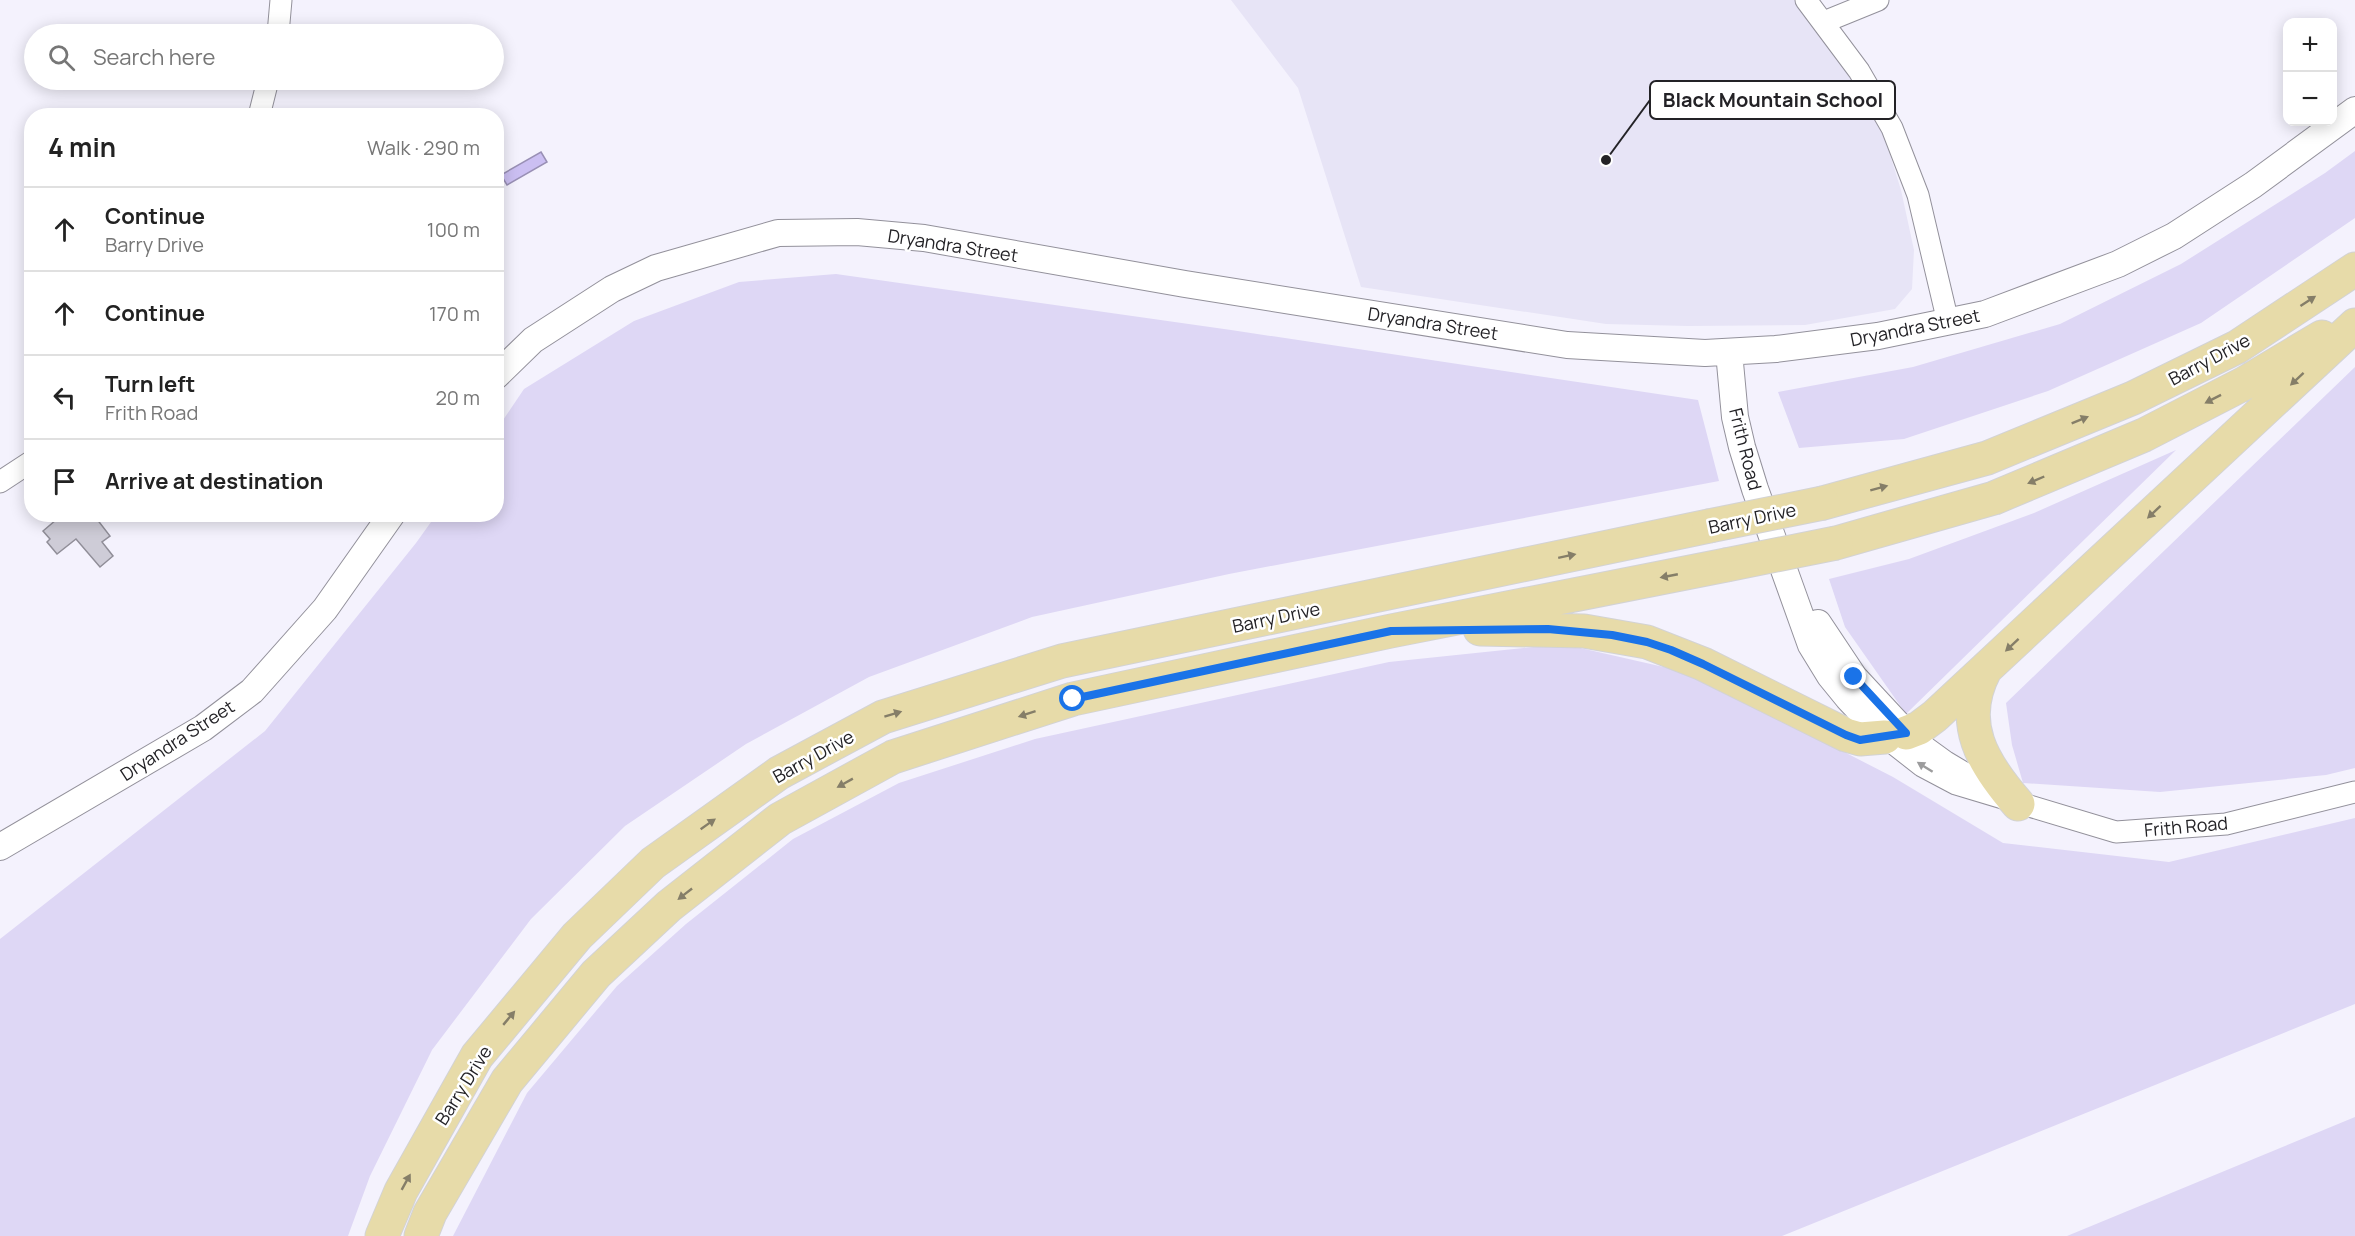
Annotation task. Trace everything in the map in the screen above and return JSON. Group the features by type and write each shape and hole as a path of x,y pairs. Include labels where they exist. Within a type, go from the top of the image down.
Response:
{"main road":[{"name":"Barry Drive","path":"382,1236 401,1191 477,1056 577,936 653,863 672,849 779,773 883,717 1062,661 1823,503 1987,458 2133,398 2237,346 2355,269"},
{"name":"Barry Drive","path":"421,1236 430,1213 507,1081 596,974 669,906 780,819 893,757 1073,699 1391,631 1836,543 1994,498 2144,435 2245,383 2355,317"},
{"path":"1391,631 1548,629 1584,631 1636,640 1671,650 1703,664 1860,740 1895,735 1919,728 1986,669 2355,325"},
{"path":"1986,669 1975,696 1973,721 1976,739 1996,778 2018,804"}],"street":[{"path":"279,24 281,0"},
{"path":"1806,0 1859,70 1892,128 1918,195 1948,322"},
{"path":"1824,22 1878,0"},
{"path":"261,108 265,90"},
{"name":"Dryandra Street","path":"504,368 533,340 612,289 656,268 778,233 857,232 924,238 1185,284 1567,345 1678,353 1729,352 1836,342 1985,314 2118,264 2174,236 2253,185 2355,110"},
{"name":"Frith Road","path":"1729,352 1735,417 1742,447 1788,577 1829,642 1895,735 2018,804 2116,832 2226,824 2355,792"},
{"path":"0,482 24,466"},
{"name":"Dryandra Street","path":"0,847 202,728 252,691 325,609 386,522"}],"shaded area":[{"path":"1231,0 1794,0 1853,77 1882,129 1901,190 1914,250 1912,289 1895,309 1805,325 1688,326 1606,324 1361,287 1298,88"},
{"path":"2355,151 2355,218 2201,323 2048,391 1904,439 1799,448 1778,392 1913,367 2060,324 2181,264 2325,173"},
{"path":"541,152 547,162 507,185 504,173"},
{"path":"836,274 1698,400 1719,481 1229,574 1032,617 869,677 746,744 625,826 531,919 432,1050 370,1176 348,1236 0,1236 0,939 265,731 431,522 504,522 504,419 524,389 634,321 739,282"},
{"path":"2355,367 2355,768 2326,775 2160,792 2023,783 2012,745 2006,703"},
{"path":"2176,450 1906,714 1845,627 1829,579 1909,559 2034,513"},
{"path":"1563,644 1690,673 1893,777 2003,843 2169,862 2355,818 2355,1004 1782,1236 453,1236 527,1093 617,986 686,924 793,839 899,783 1035,739 1389,662"},
{"path":"2355,1117 2355,1236 2067,1236"}],"building":[{"path":"54,522 99,522 110,536 102,542 113,556 100,567 76,539 57,554 47,542 50,539 43,531"}],"place":[{"name":"Black Mountain School","path":"1606,160"}],"route":[{"path":"1073,699 1391,631 1548,629 1612,635 1647,642 1671,650 1860,740 1906,733 1854,677"}]}
